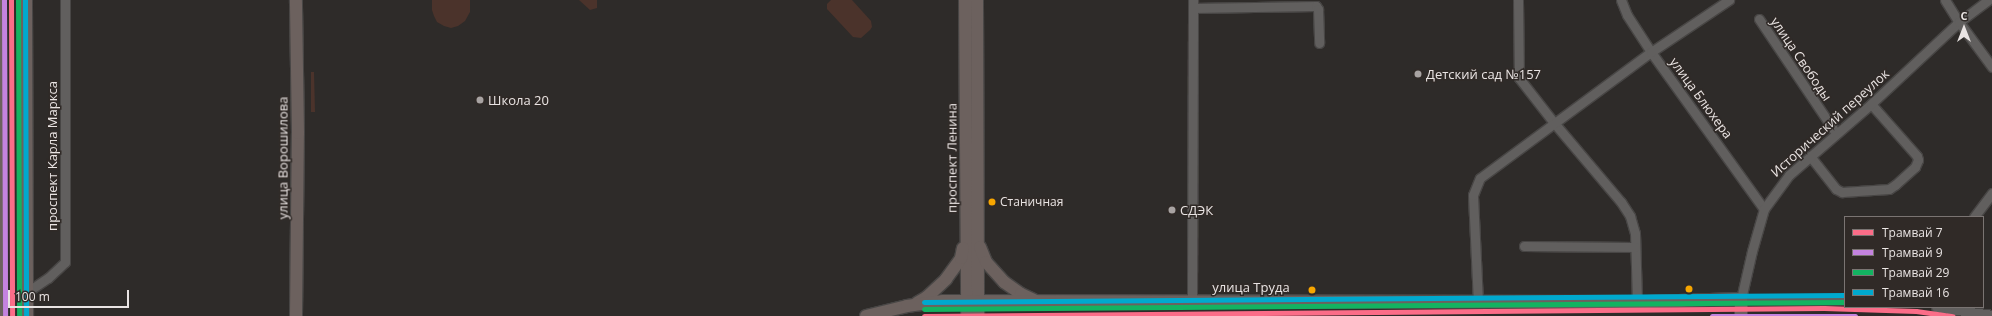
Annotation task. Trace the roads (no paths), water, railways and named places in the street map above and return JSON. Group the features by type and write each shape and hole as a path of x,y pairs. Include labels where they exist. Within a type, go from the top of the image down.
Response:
{"main road":[{"path":"0,0 1,316"},
{"name":"проспект Карла Маркса","path":"26,0 27,316"},
{"name":"улица Ворошилова","path":"296,0 298,133 296,316"},
{"name":"проспект Ленина","path":"965,0 972,236"},
{"name":"проспект Ленина","path":"967,316 972,301 972,236 978,0"},
{"path":"972,236 986,262 1004,282 1021,294 1038,302"},
{"path":"915,304 927,297 946,279 961,258 972,236"},
{"path":"1741,299 1741,316"},
{"name":"улица Труда","path":"866,316 915,304 972,301 1637,302 1741,299"},
{"name":"проспект Ленина","path":"972,301 978,316"}],"street":[{"name":"проспект Карла Маркса","path":"27,292 48,278 65,262 65,0"},
{"path":"1518,0 1519,78 1555,124 1624,206 1630,216 1635,233 1637,302"},
{"name":"улица Блюхера","path":"1621,0 1627,15 1651,52 1764,209"},
{"path":"1478,302 1473,195 1476,186 1486,173 1555,124 1651,52 1729,0"},
{"path":"1945,0 1992,67"},
{"name":"Исторический переулок","path":"1741,299 1752,251 1764,209 1789,174 1871,104 1959,22 1988,0"},
{"path":"1192,301 1193,4 1249,3 1316,6 1318,9 1319,44"},
{"name":"улица Свободы","path":"1758,19 1836,133"},
{"path":"1810,156 1836,189 1842,192 1889,189 1895,185 1915,167 1918,160 1917,156 1871,104"},
{"path":"1975,216 1992,193"},
{"path":"1524,246 1635,247"},
{"path":"1741,299 1844,300"},
{"path":"1943,308 1992,315"}],"tram line":[{"name":"9","path":"4,0 5,316"},
{"name":"7","path":"11,0 12,316"},
{"name":"29","path":"18,0 19,316"},
{"name":"16","path":"25,0 26,316"},
{"name":"16","path":"924,302 1844,295"},
{"name":"29","path":"924,309 1844,302"},
{"name":"7","path":"924,316 1824,308 1916,311 1953,316"},
{"name":"9","path":"1712,316 1855,316"}],"place":[{"name":"Детский сад №157","path":"1418,74"},
{"name":"Школа 20","path":"480,100"},
{"name":"Станичная","path":"992,202"},
{"name":"СДЭК","path":"1172,210"}]}
